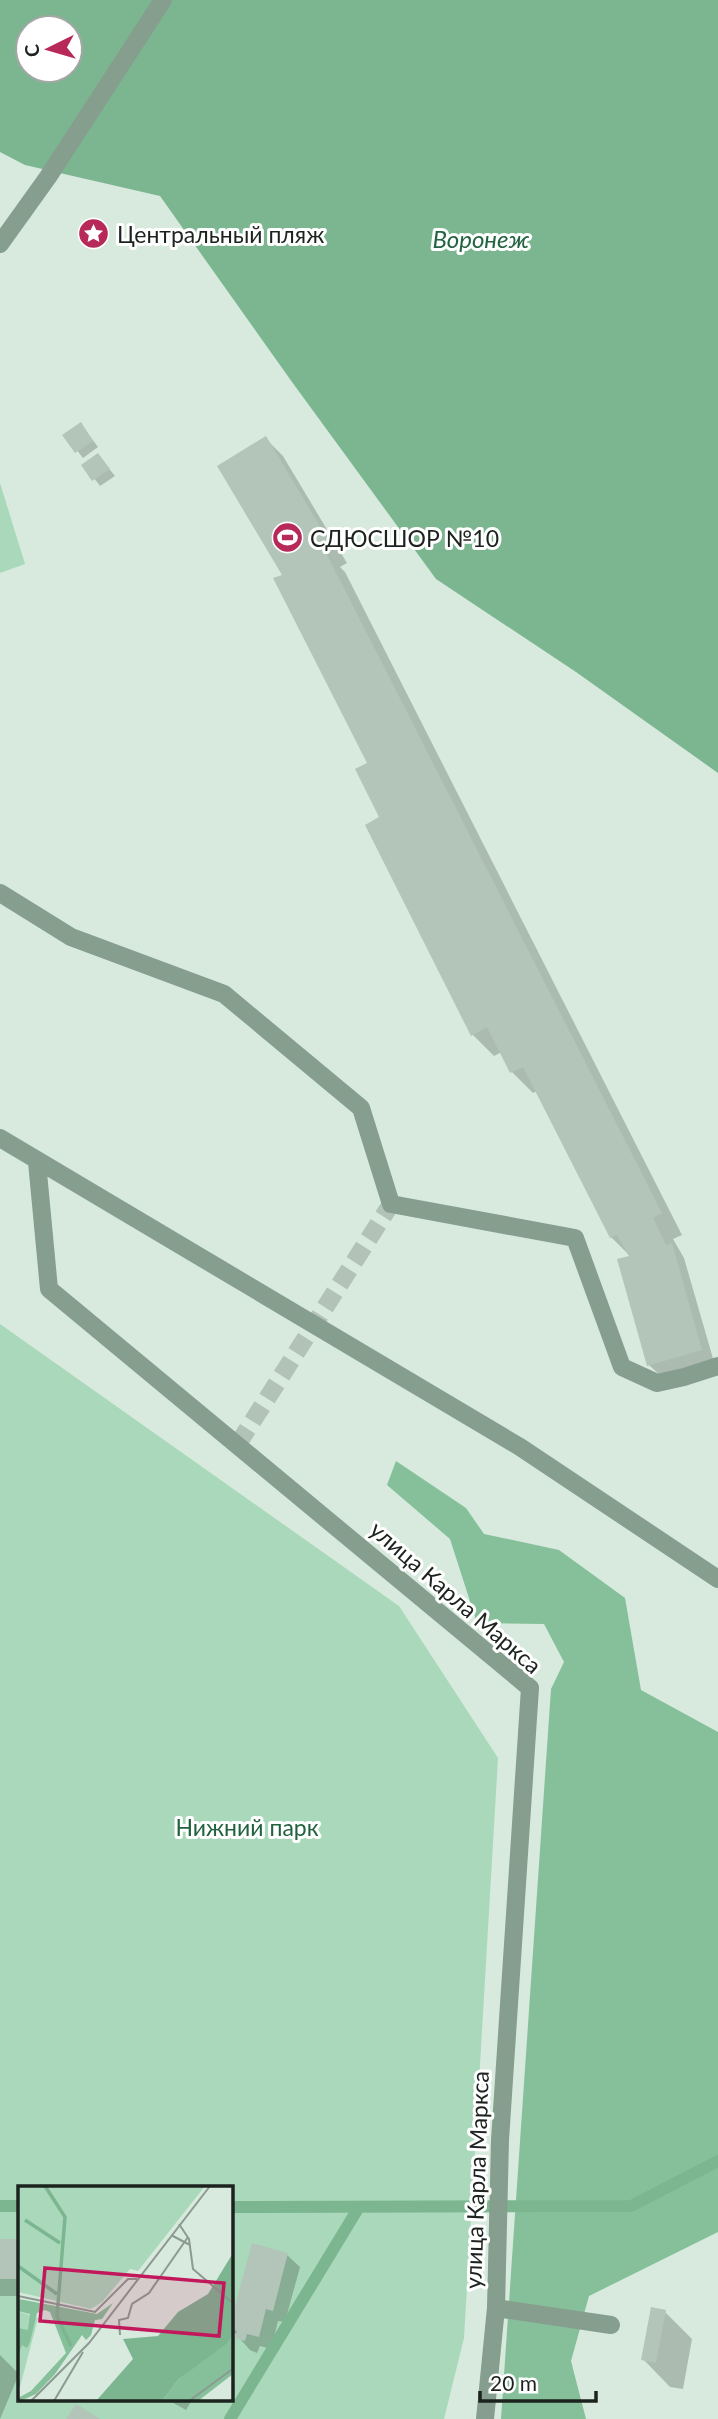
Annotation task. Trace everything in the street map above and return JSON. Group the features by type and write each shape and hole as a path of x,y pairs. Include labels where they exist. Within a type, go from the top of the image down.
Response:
{"street":[{"path":"0,244 48,177 163,0"},
{"path":"0,893 71,937 224,994 361,1108 391,1204 575,1238 622,1367 657,1383 718,1366"},
{"path":"0,1138 520,1447 718,1579"},
{"name":"улица Карла Маркса","path":"37,1162 49,1289 530,1688 500,2150 496,2308 485,2419"},
{"path":"496,2308 611,2325"}],"green space":[{"path":"0,483 25,564 0,573"},
{"name":"Нижний парк","path":"0,1324 399,1606 498,1758 464,2338 444,2419 0,2419"}],"shaded area":[{"path":"396,1461 466,1508 484,1534 559,1550 625,1598 641,1690 718,1732 718,2232 589,2296 571,2361 586,2419 501,2419 551,1689 564,1662 544,1624 477,1623 450,1539 387,1485"}],"water":[{"name":"Воронеж","path":"0,0 718,0 718,773 576,672 436,579 160,196 25,165 0,152"}],"building":[{"path":"81,422 93,441 75,453 62,435"},
{"path":"266,436 331,545 324,549 662,1213 653,1218 666,1245 672,1243 702,1350 647,1366 617,1259 629,1256 617,1235 610,1238 523,1067 510,1073 487,1027 471,1036 365,825 379,817 355,769 367,763 273,578 282,575 217,466"},
{"path":"98,453 110,469 92,481 81,465"},
{"path":"0,2239 18,2239 18,2279 0,2279"},
{"path":"252,2243 288,2253 273,2311 266,2309 259,2337 247,2334 245,2341 235,2338 237,2331 233,2330 233,2314"},
{"path":"651,2307 666,2310 656,2363 641,2360"},
{"path":"76,2404 100,2419 66,2419"}],"waterway":[{"path":"233,2207 631,2206 718,2161"},
{"path":"0,2206 18,2206"},
{"path":"230,2419 359,2207"}],"tunnel":[{"path":"238,1444 391,1204"}],"place":[{"name":"Центральный пляж","path":"94,234"},
{"name":"СДЮСШОР №10","path":"287,538"}]}
